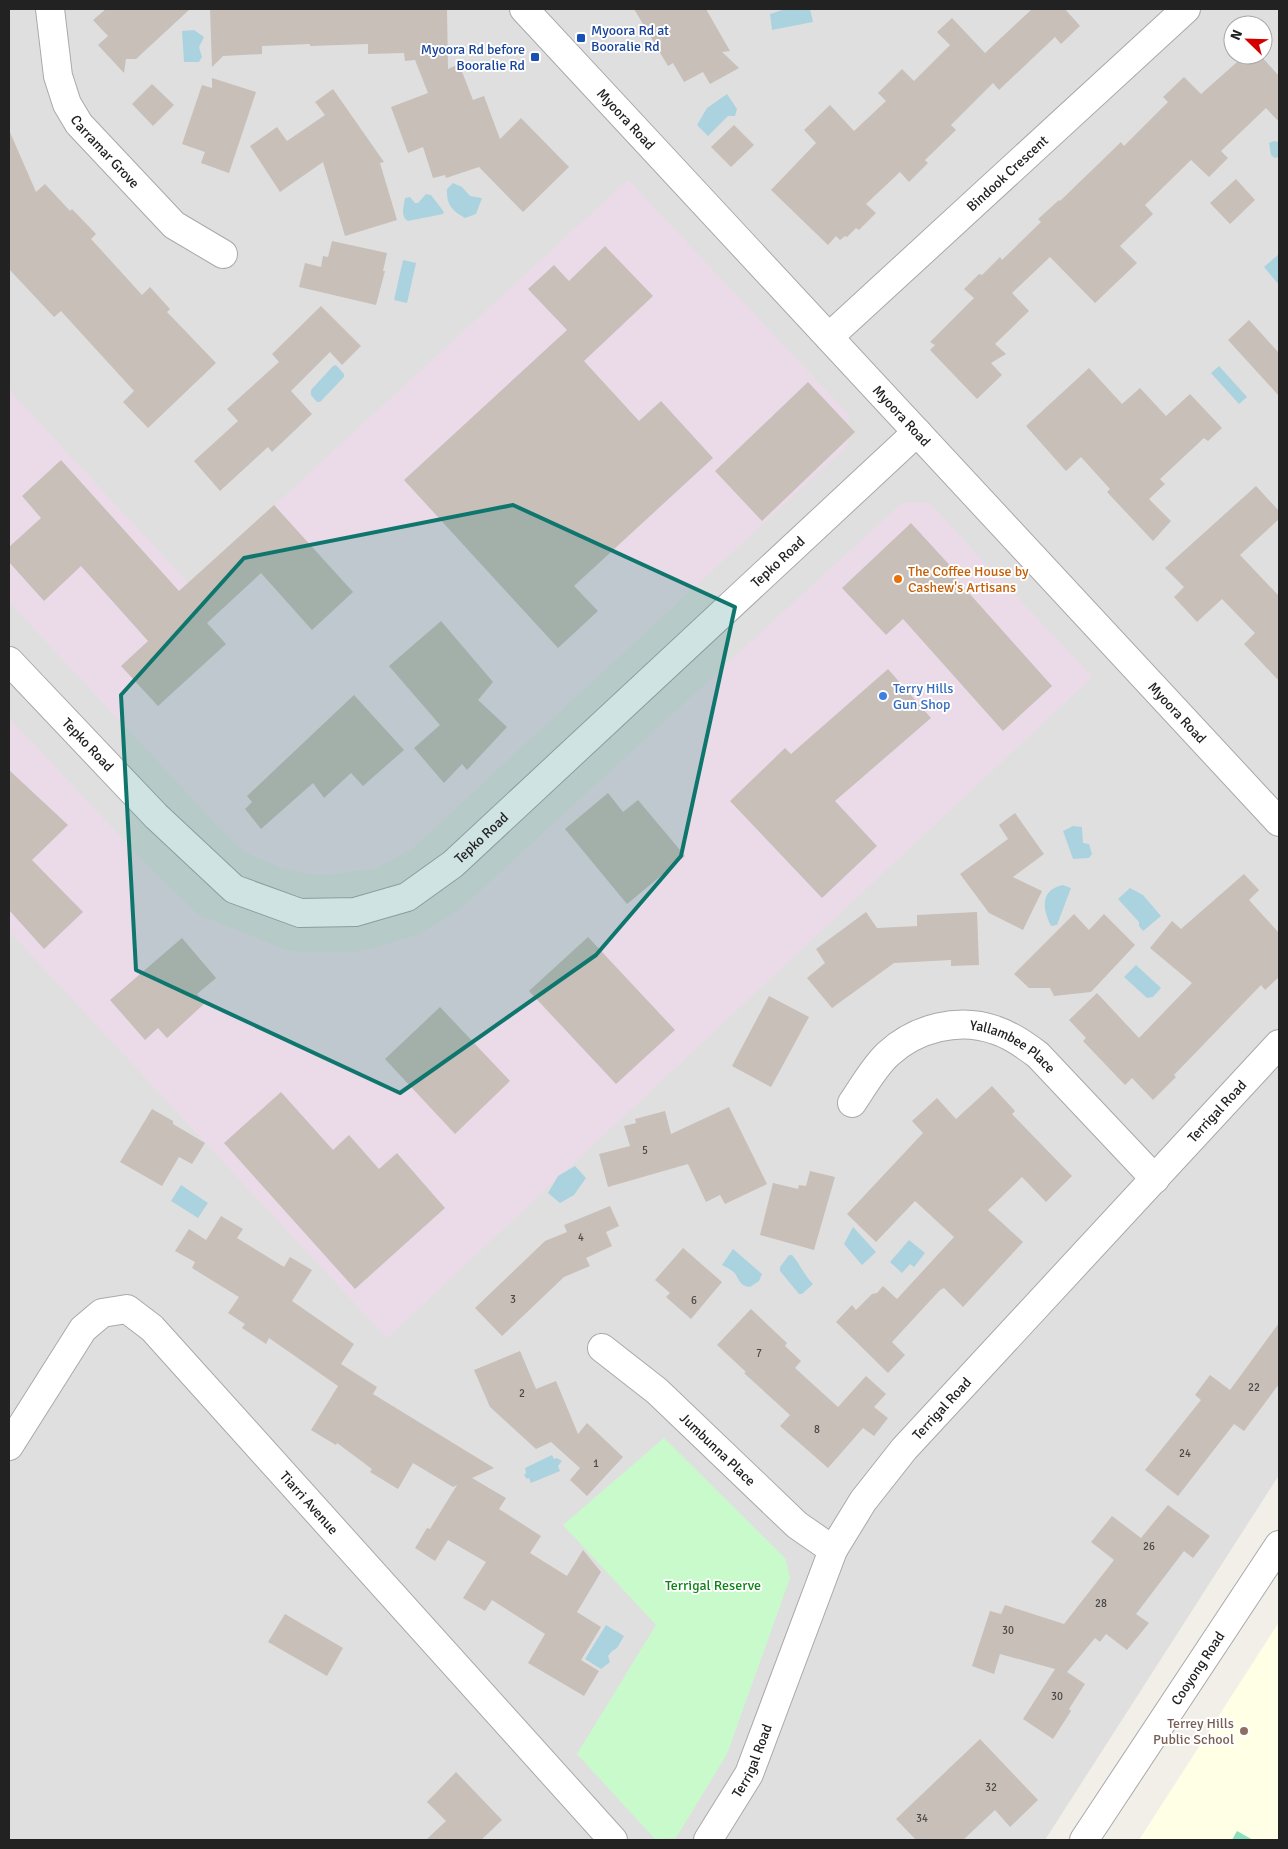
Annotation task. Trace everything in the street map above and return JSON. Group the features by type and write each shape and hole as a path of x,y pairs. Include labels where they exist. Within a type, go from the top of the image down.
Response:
{"street":[{"name":"Carramar Grove","path":"50,9 58,76 67,104 79,124 174,225 223,254"},
{"name":"Myoora Road","path":"524,9 1279,822"},
{"name":"Bindook Crescent","path":"829,337 1186,9"},
{"name":"Tepko Road","path":"9,661 156,816 234,889 300,913 355,912 406,896 453,864 917,432"},
{"name":"Yallambee Place","path":"852,1104 886,1055 903,1041 921,1032 944,1026 969,1025 995,1029 1019,1041 1038,1055 1155,1179"},
{"name":"Terrigal Road","path":"708,1840 749,1774 833,1550 863,1501 904,1449 1279,1044"},
{"name":"Tiarri Avenue","path":"9,1446 83,1330 102,1313 127,1309 152,1328 614,1840"},
{"name":"Jumbunna Place","path":"602,1348 657,1391 796,1525 833,1550"},
{"name":"Cooyong Road","path":"1084,1840 1279,1546"}],"highlighted area":[{"path":"513,505 735,607 681,856 596,955 400,1093 136,970 121,695 244,558"}],"shaded area":[{"path":"9,9 1279,9 1279,1475 1045,1840 9,1840"},
{"path":"628,180 849,415 848,445 412,849 375,869 318,876 281,868 246,853 213,821 9,602 9,390 189,584"},
{"path":"902,503 929,503 1092,677 387,1338 9,931 9,718 149,867 199,915 290,951 356,952 417,935 460,909"},
{"name":"Terrey Hills Public School","path":"1279,1622 1279,1840 1139,1840"}],"green space":[{"name":"Terrigal Reserve","path":"664,1438 785,1558 790,1578 727,1754 676,1838 655,1839 577,1754 656,1625 563,1525"},
{"path":"1237,1831 1253,1840 1232,1840"}],"water":[{"path":"785,9 810,9 813,22 772,30 770,14"},
{"path":"194,30 204,37 199,47 202,57 199,62 184,62 182,31"},
{"path":"727,94 737,109 735,116 728,116 708,136 697,125 707,108"},
{"path":"1279,142 1279,157 1275,158 1271,155 1269,143"},
{"path":"453,183 462,187 470,196 482,198 476,214 465,218 451,207 447,189"},
{"path":"426,194 431,195 444,212 443,214 408,221 403,214 405,198 410,197 415,203 418,203"},
{"path":"1279,254 1279,285 1264,267"},
{"path":"403,260 416,263 407,303 394,300"},
{"path":"336,365 344,374 344,377 320,402 317,402 311,395 311,390"},
{"path":"1219,366 1247,397 1239,404 1211,373"},
{"path":"1073,826 1082,827 1083,843 1089,844 1092,854 1089,858 1073,859 1063,831"},
{"path":"1063,885 1071,888 1057,925 1051,926 1046,913 1045,901 1050,891"},
{"path":"1130,888 1143,895 1161,916 1143,931 1139,926 1139,922 1118,899"},
{"path":"1136,965 1161,988 1153,997 1147,998 1124,977"},
{"path":"575,1166 586,1178 574,1195 560,1203 548,1193 558,1176"},
{"path":"181,1185 208,1203 198,1218 171,1201"},
{"path":"853,1227 876,1252 862,1265 844,1244"},
{"path":"909,1240 925,1253 914,1267 910,1264 902,1273 890,1262"},
{"path":"733,1249 762,1274 759,1281 750,1287 743,1285 733,1272 722,1265"},
{"path":"789,1255 792,1255 813,1284 802,1294 799,1294 780,1271 780,1267"},
{"path":"552,1455 554,1459 557,1458 562,1461 558,1466 560,1471 531,1483 529,1478 527,1479 524,1475 526,1473 525,1468"},
{"path":"606,1625 624,1636 617,1648 608,1656 610,1662 601,1669 585,1659"}],"building":[{"path":"106,9 190,9 136,59 126,59 124,73 98,45 108,36 93,20"},
{"path":"210,9 447,9 448,69 459,64 473,100 484,96 500,139 521,118 569,167 523,212 479,167 446,178 445,175 433,178 423,147 408,153 391,107 428,93 415,60 405,61 404,53 368,54 368,44 310,46 310,44 262,46 262,54 223,56 212,67"},
{"path":"634,9 706,9 730,51 722,52 739,68 710,84 703,72 684,82 673,63 668,66"},
{"path":"1032,9 1065,9 1080,26 1061,44 1055,37 999,90 993,83 951,125 956,130 925,160 928,163 909,182 900,172 866,204 876,213 859,230 856,228 847,237 845,236 840,240 836,236 828,245 771,190 816,143 804,130 830,105 854,131 886,101 878,93 902,69 914,81 950,45 937,32 952,18 985,53"},
{"path":"1234,65 1269,65 1279,76 1279,122 1266,108 1221,151 1228,158 1209,177 1191,160 1145,205 1153,214 1120,246 1137,263 1095,303 1050,257 1012,293 1029,311 995,344 1006,354 991,363 1002,375 977,399 930,350 935,345 930,342 974,298 964,289 1000,257 1002,260 1041,222 1038,219 1060,201 1121,142 1124,146 1168,102 1163,97 1184,77 1201,94"},
{"path":"212,78 256,92 229,173 201,163 205,152 182,144 202,85 212,88"},
{"path":"152,84 174,105 153,126 132,104"},
{"path":"333,89 384,162 380,163 397,220 345,236 323,162 280,192 250,146 277,127 287,141 325,115 315,102"},
{"path":"734,125 754,145 731,167 711,147"},
{"path":"9,130 36,192 45,184 70,211 72,209 96,234 91,239 142,295 150,287 170,309 167,312 216,363 148,428 123,402 134,391 61,311 54,317 9,269"},
{"path":"1236,179 1255,200 1230,224 1210,203"},
{"path":"332,241 387,253 383,271 385,271 376,305 299,287 305,263 321,267 323,256 328,257"},
{"path":"605,246 653,296 584,361 639,421 661,401 713,458 574,586 598,611 558,648 404,480 567,330 528,289 554,265 569,281"},
{"path":"321,306 361,346 342,365 330,352 291,391 312,414 272,452 268,447 220,491 194,461 238,421 227,409 279,362 272,354"},
{"path":"1249,320 1279,353 1279,396 1228,340"},
{"path":"1089,368 1122,404 1140,388 1166,416 1190,394 1222,428 1208,441 1204,438 1160,479 1165,484 1149,499 1171,521 1153,541 1107,492 1110,489 1081,457 1066,471 1026,426"},
{"path":"808,382 855,432 762,521 715,471"},
{"path":"61,460 179,591 274,505 353,592 312,630 261,573 207,623 226,644 158,706 121,666 148,641 81,566 44,601 9,562 9,547 41,518 22,496"},
{"path":"1256,486 1279,511 1279,519 1240,555 1279,596 1279,681 1244,644 1255,633 1222,599 1197,622 1174,597 1184,587 1165,568"},
{"path":"911,523 955,571 952,574 1052,686 1003,731 903,619 886,635 842,588"},
{"path":"441,621 493,682 478,700 507,727 467,770 462,764 444,783 414,748 440,725 389,666"},
{"path":"888,669 931,718 835,801 877,846 822,898 730,801 785,748 791,754"},
{"path":"354,695 404,750 363,786 351,773 324,798 313,783 261,829 245,809 252,802 247,796"},
{"path":"9,770 68,825 32,860 83,912 44,949 9,910"},
{"path":"608,793 623,812 638,800 685,856 627,904 565,829"},
{"path":"1015,813 1044,854 1013,877 1042,891 1023,930 989,913 960,874 1008,839 999,825"},
{"path":"1244,874 1259,890 1249,900 1279,933 1279,977 1265,990 1261,985 1174,1075 1176,1077 1153,1100 1132,1078 1125,1085 1083,1041 1086,1038 1069,1020 1097,993 1139,1038 1192,983 1150,948 1172,921 1181,929"},
{"path":"866,912 877,928 917,926 917,915 977,912 979,965 951,966 951,960 894,963 832,1008 807,978 825,963 816,949"},
{"path":"1074,914 1089,930 1104,914 1135,945 1091,992 1054,996 1050,988 1029,988 1014,974"},
{"path":"588,937 675,1030 616,1084 529,991"},
{"path":"182,938 216,978 197,994 205,1003 167,1038 158,1028 145,1040 110,1000"},
{"path":"769,996 809,1017 771,1087 732,1066"},
{"path":"440,1007 510,1081 455,1134 385,1059"},
{"path":"992,1086 1015,1111 1012,1114 1072,1176 1046,1202 1022,1177 988,1210 1023,1242 963,1307 944,1288 940,1290 892,1342 905,1355 888,1373 836,1322 852,1305 856,1310 883,1286 897,1299 954,1237 915,1201 876,1242 847,1214 923,1133 912,1121 937,1098 956,1119"},
{"path":"281,1092 333,1150 349,1135 379,1169 397,1153 445,1208 355,1289 224,1143"},
{"path":"729,1107 767,1184 725,1204 720,1195 706,1202 688,1164 608,1187 599,1154 630,1146 624,1126 636,1123 635,1119 665,1111 671,1134"},
{"path":"152,1109 205,1143 192,1164 179,1157 162,1186 120,1162"},
{"path":"810,1171 835,1177 814,1250 760,1235 773,1183 798,1189 799,1185 806,1186"},
{"path":"610,1206 619,1226 606,1232 612,1246 586,1258 590,1266 564,1277 502,1336 475,1308 545,1241 567,1232 564,1225"},
{"path":"221,1216 243,1229 237,1238 284,1267 290,1257 312,1270 292,1301 354,1344 341,1364 377,1387 373,1394 494,1468 472,1478 506,1498 499,1509 541,1536 530,1553 567,1576 583,1550 601,1572 577,1612 601,1627 581,1660 599,1671 584,1696 528,1663 545,1634 492,1600 485,1611 463,1598 486,1562 448,1540 435,1561 415,1548 427,1528 430,1529 457,1485 453,1487 413,1463 398,1489 370,1472 372,1469 337,1443 336,1445 311,1430 338,1386 269,1338 266,1344 242,1328 245,1324 228,1313 239,1297 192,1268 195,1262 175,1251 189,1229 206,1240"},
{"path":"683,1248 722,1282 691,1319 666,1297 670,1293 655,1280"},
{"path":"751,1309 787,1343 785,1346 801,1361 795,1368 838,1407 866,1376 886,1394 874,1407 888,1418 874,1436 863,1428 828,1468 780,1426 790,1415 744,1373 746,1372 717,1345"},
{"path":"1279,1323 1279,1384 1244,1431 1234,1424 1178,1496 1145,1470 1201,1400 1195,1395 1210,1375 1230,1390"},
{"path":"520,1351 536,1389 556,1381 578,1434 587,1423 623,1457 587,1496 570,1480 580,1468 551,1442 536,1449 490,1407 474,1370"},
{"path":"1168,1505 1210,1536 1193,1558 1184,1551 1136,1614 1149,1623 1127,1650 1106,1634 1100,1642 1095,1638 1067,1672 1085,1684 1053,1739 1023,1719 1055,1669 1000,1654 994,1674 972,1666 990,1611 1001,1614 1005,1605 1064,1624 1114,1560 1091,1542 1112,1516 1141,1538"},
{"path":"285,1614 343,1648 327,1676 268,1642"},
{"path":"980,1739 1038,1800 1010,1827 995,1810 963,1840 916,1840 896,1819"},
{"path":"456,1772 502,1820 481,1840 426,1840 446,1821 427,1802"}],"place":[{"name":"Myoora Rd at Booralie Rd","path":"581,38"},
{"name":"Myoora Rd before Booralie Rd","path":"535,57"},
{"name":"The Coffee House by Cashew's Artisans","path":"898,579"},
{"name":"Terry Hills Gun Shop","path":"883,696"},
{"name":"Terrey Hills Public School","path":"1244,1731"}]}
